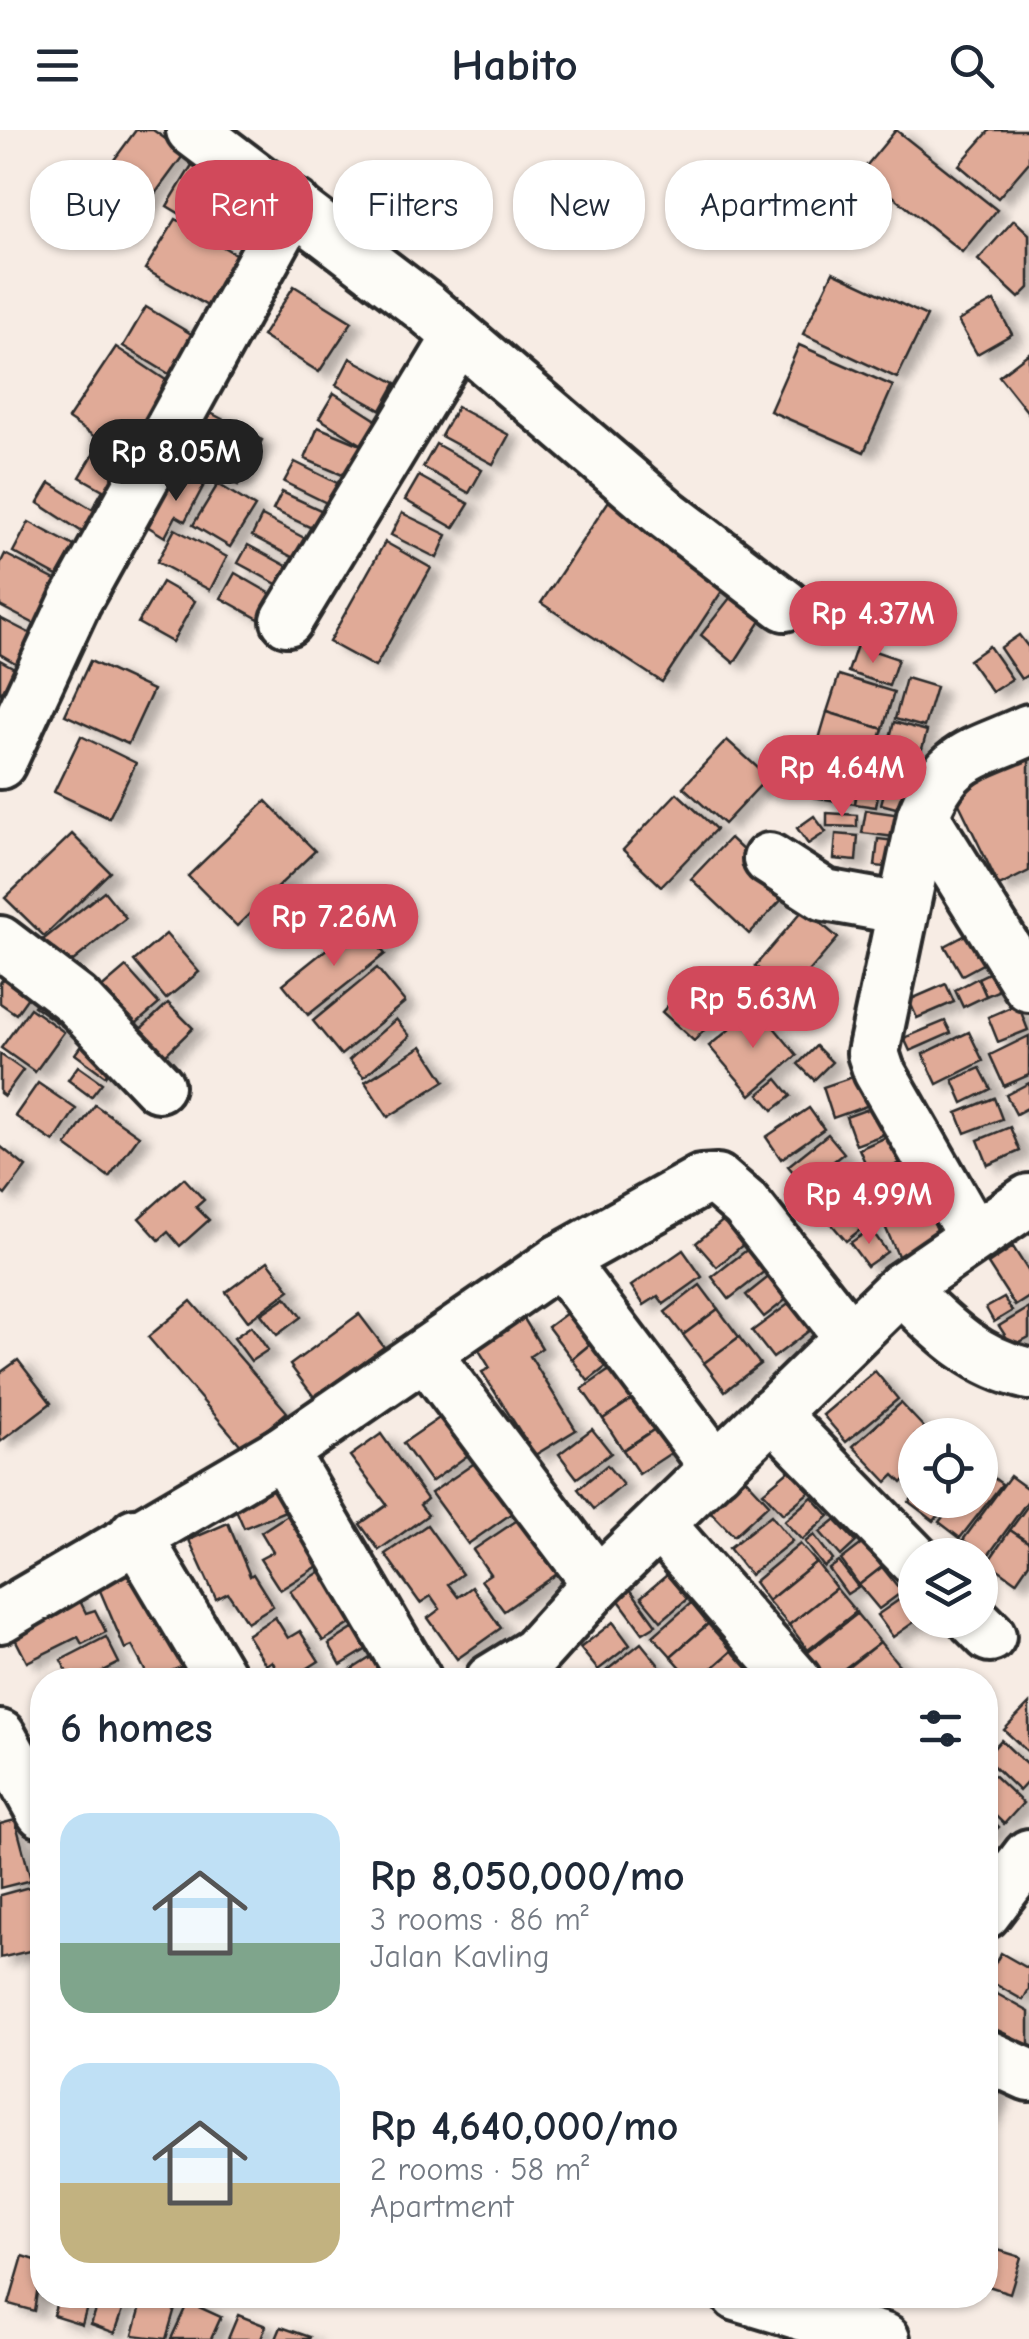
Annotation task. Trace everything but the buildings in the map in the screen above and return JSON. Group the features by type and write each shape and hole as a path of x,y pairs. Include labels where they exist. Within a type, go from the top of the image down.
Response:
{"street":[{"path":"203,133 237,160"},
{"path":"313,220 441,322 666,514 785,605"},
{"path":"0,763 66,618 269,250"},
{"path":"287,620 441,322"},
{"path":"974,1237 879,1071 873,1052 924,816 942,774 1029,730"},
{"path":"924,816 1029,986"},
{"path":"769,859 825,895 903,909"},
{"path":"0,942 76,1000 158,1086"},
{"path":"0,1617 282,1452 427,1356 560,1260 689,1185 717,1180 746,1205 850,1336"},
{"path":"546,1667 598,1582 850,1336 901,1288 1029,1200"},
{"path":"560,1260 716,1468"},
{"path":"901,1288 967,1351 988,1363 1029,1374"},
{"path":"427,1356 598,1582"},
{"path":"772,1413 898,1543"},
{"path":"282,1452 409,1668"},
{"path":"660,1525 784,1668"},
{"path":"136,1534 215,1668"},
{"path":"0,1736 30,1790"},
{"path":"998,1896 1029,1855"},
{"path":"998,2061 1029,2075"},
{"path":"819,2308 884,2339"}]}
